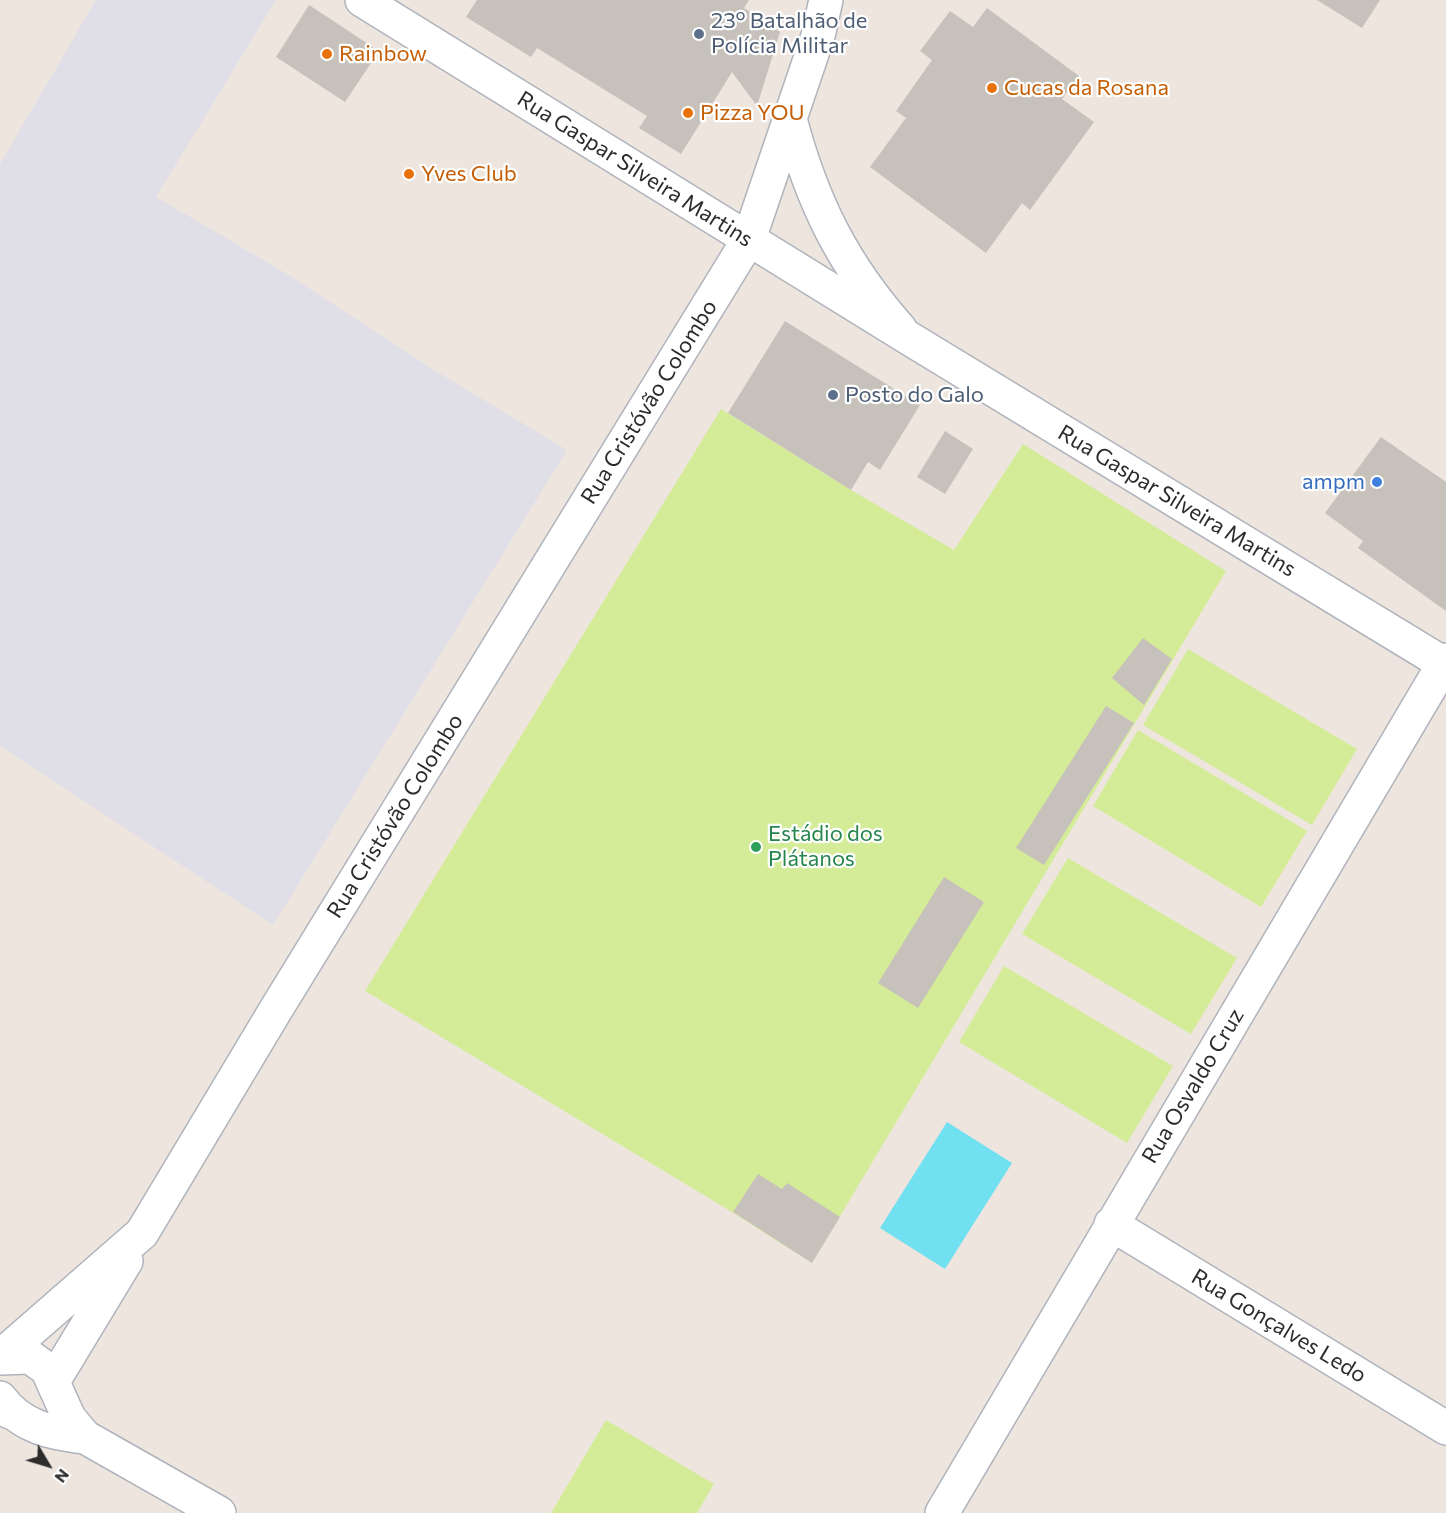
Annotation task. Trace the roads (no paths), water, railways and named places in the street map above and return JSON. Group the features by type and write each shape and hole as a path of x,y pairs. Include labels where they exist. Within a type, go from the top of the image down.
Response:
{"street":[{"name":"Rua Gaspar Silveira Martins","path":"362,0 907,337 1445,663"},
{"name":"Rua Cristóvão Colombo","path":"0,1357 142,1233 281,1001 749,239 818,36 826,0"},
{"name":"Rua Gaspar Silveira Martins","path":"790,119 804,170 837,244 863,286 907,337"},
{"name":"Rua Osvaldo Cruz","path":"942,1513 1445,663"},
{"name":"Rua Gonçalves Ledo","path":"1112,1224 1446,1428"},
{"path":"54,1380 142,1233"},
{"name":"Rua Cristóvão Colombo","path":"0,1357 30,1357 47,1369 54,1380 69,1418 85,1437"},
{"path":"3,1406 30,1425 55,1433 85,1437 219,1513"}],"water":[{"path":"947,1122 1012,1163 945,1269 880,1228"}],"place":[{"name":"23º Batalhão de Polícia Militar","path":"699,34"},
{"name":"Rainbow","path":"327,54"},
{"name":"Cucas da Rosana","path":"992,88"},
{"name":"Pizza YOU","path":"688,113"},
{"name":"Yves Club","path":"409,174"},
{"name":"Posto do Galo","path":"833,395"},
{"name":"ampm","path":"1377,482"},
{"name":"Estádio dos Plátanos","path":"756,847"}]}
